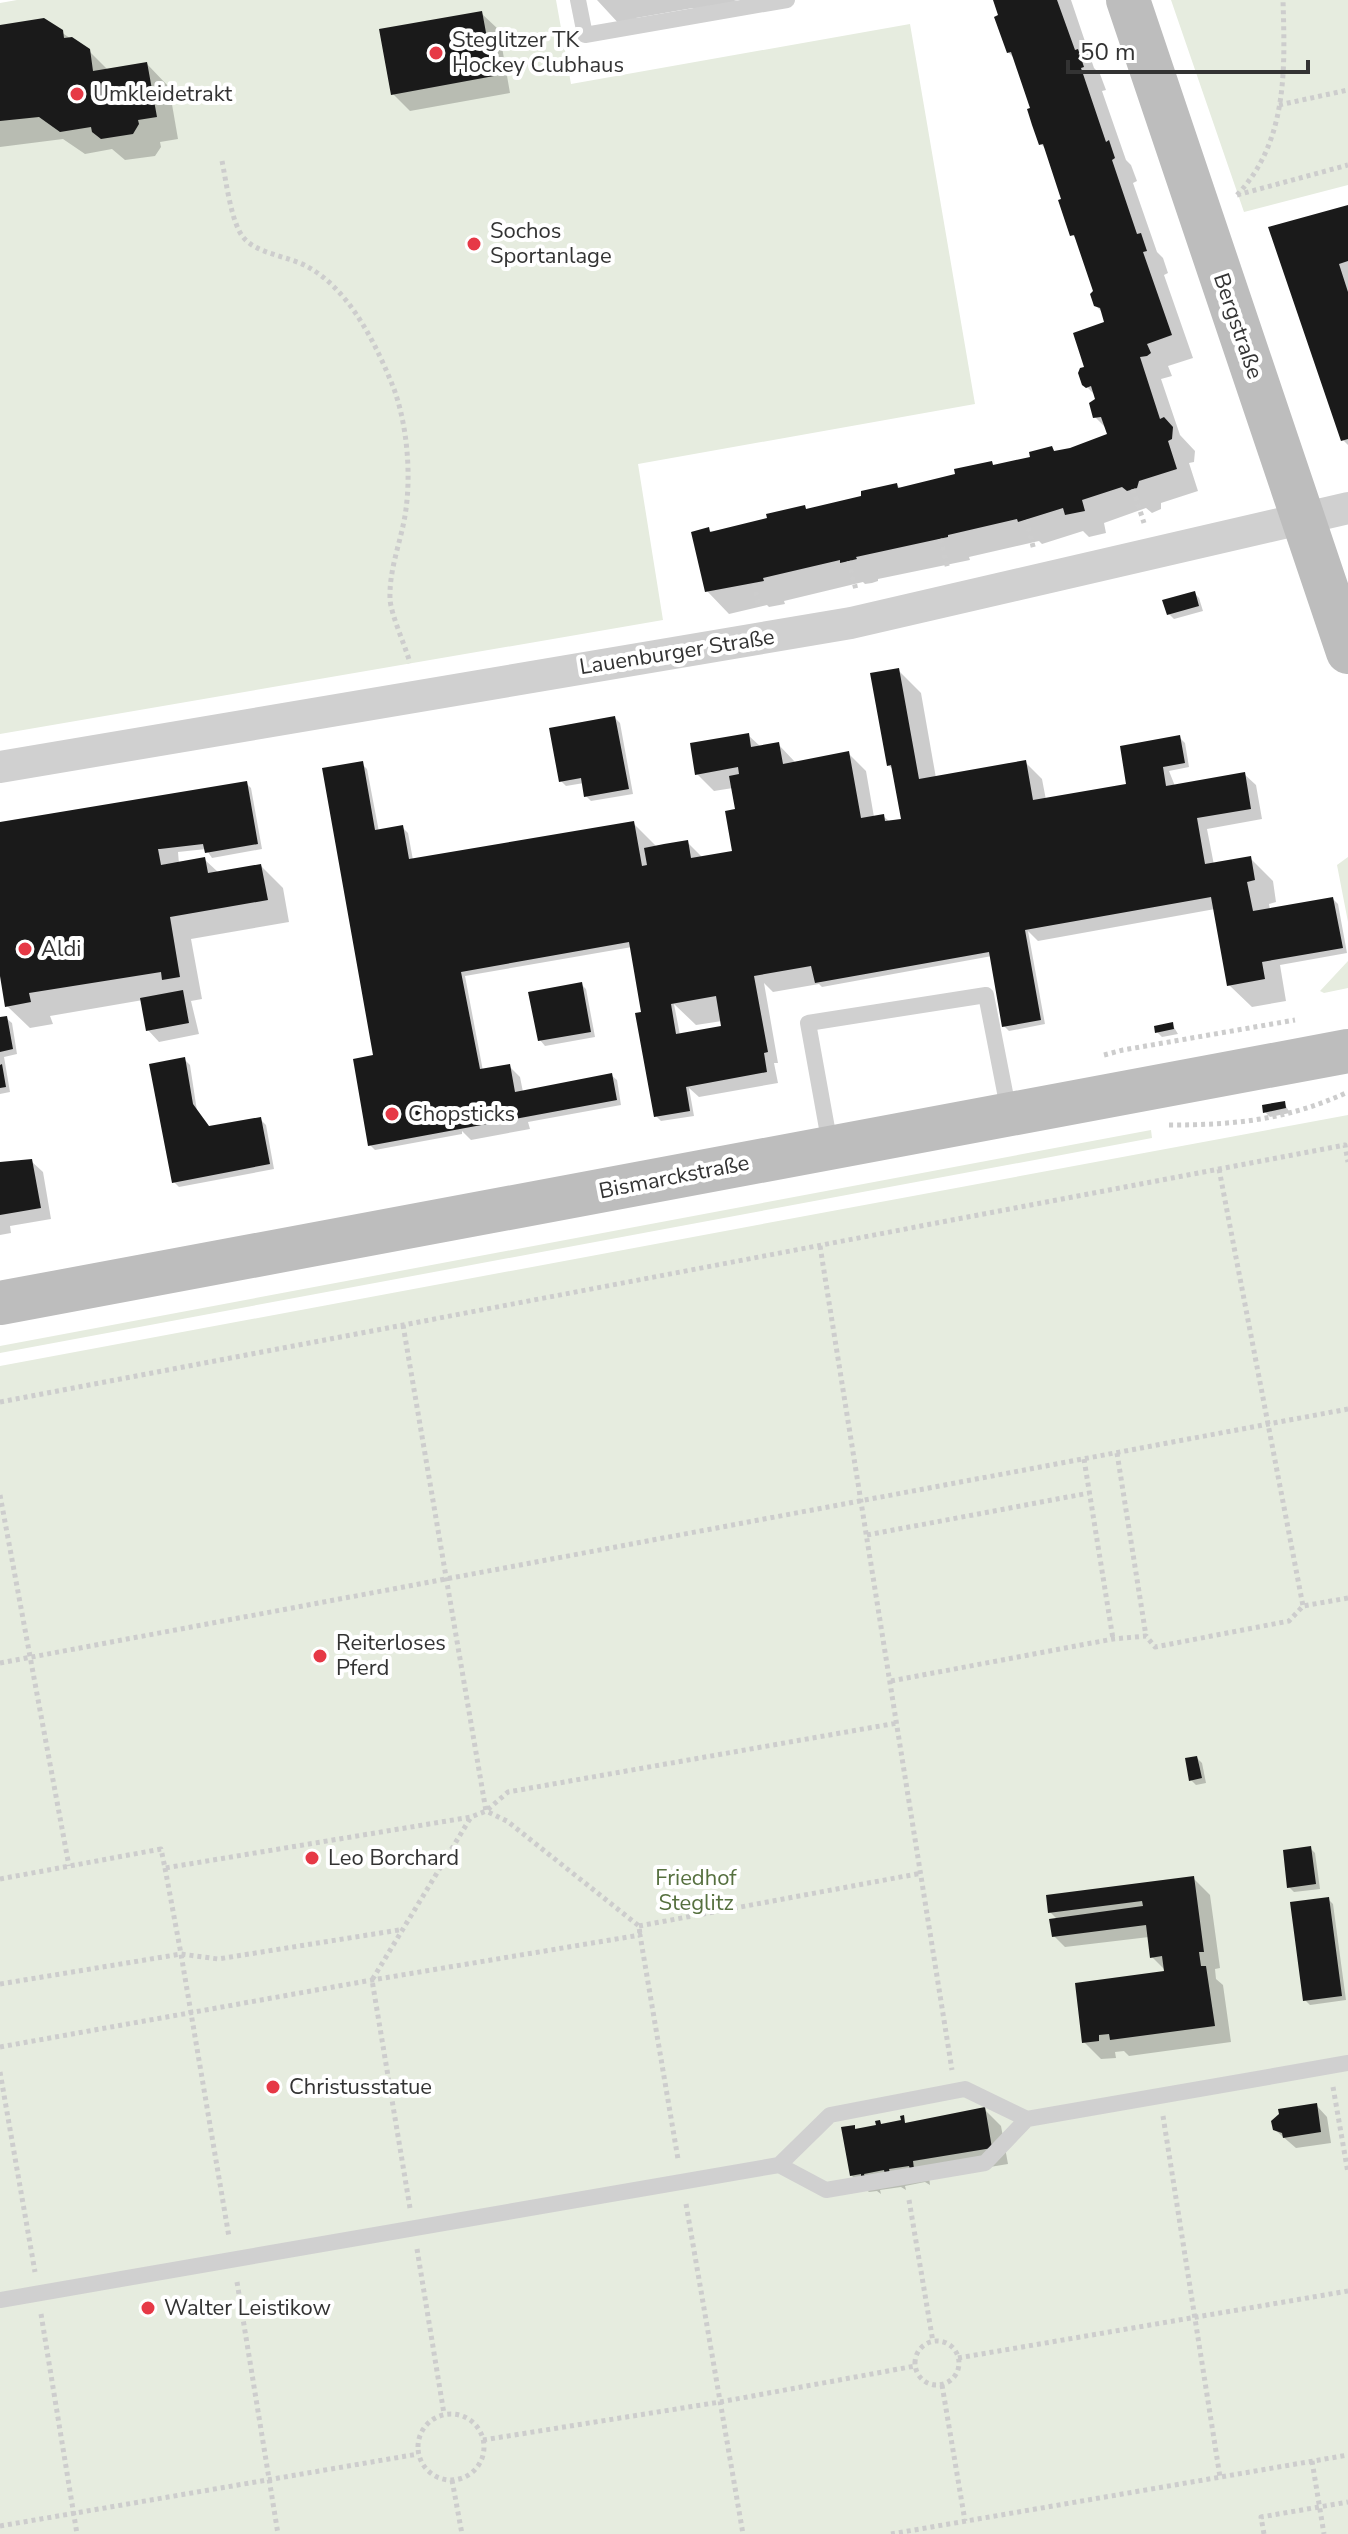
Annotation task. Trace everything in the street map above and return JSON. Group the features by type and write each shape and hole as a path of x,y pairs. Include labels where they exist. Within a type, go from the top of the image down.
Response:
{"street":[{"name":"Bergstraße","path":"1128,0 1348,652"},
{"name":"Lauenburger Straße","path":"0,767 851,623 1348,508"},
{"name":"Bismarckstraße","path":"0,1303 1348,1051"}],"lane":[{"path":"578,0 585,35 787,0"},
{"path":"831,1148 808,1023 986,995 1009,1115"},
{"path":"0,2300 779,2165 830,2115 965,2089 1027,2119 1348,2063"},
{"path":"779,2165 826,2190 985,2163 1027,2119"}],"path":[{"path":"1283,0 1285,74 1275,130 1252,179 1235,196 1348,165"},
{"path":"1279,105 1348,90"},
{"path":"222,161 242,236 257,249 280,254 310,267 335,289 371,341 395,392 409,474 406,510 391,572 390,603 410,663"},
{"path":"1133,489 1144,524"},
{"path":"1026,520 1034,550"},
{"path":"940,539 948,570"},
{"path":"849,561 856,590"},
{"path":"754,584 760,608"},
{"path":"0,1402 1345,1145 1348,1162"},
{"path":"1219,1169 1303,1606"},
{"path":"820,1246 955,2091"},
{"path":"403,1325 486,1811"},
{"path":"0,1663 1348,1409"},
{"path":"1117,1453 1146,1636 1155,1647 1289,1621 1303,1606 1348,1598"},
{"path":"1084,1459 1113,1639"},
{"path":"867,1535 1089,1493"},
{"path":"0,1495 69,1866"},
{"path":"891,1681 1113,1639 1146,1636"},
{"path":"165,1868 471,1817 486,1811 508,1792 897,1723"},
{"path":"486,1811 507,1821 639,1926 743,2534"},
{"path":"444,2414 372,1980 471,1817"},
{"path":"0,1879 161,1849 190,2004"},
{"path":"639,1926 922,1873"},
{"path":"0,1984 181,1954 218,1959 400,1930"},
{"path":"0,2047 640,1935"},
{"path":"1329,2066 1348,2173"},
{"path":"1159,2096 1220,2477"},
{"path":"921,2198 908,2201 933,2342"},
{"path":"958,2358 1348,2291"},
{"path":"933,2342 946,2343 958,2358 957,2373 942,2385 924,2381 915,2366 920,2349 933,2342"},
{"path":"483,2440 720,2402 915,2366"},
{"path":"942,2385 965,2521"},
{"path":"452,2413 469,2419 481,2432 483,2440 484,2450 477,2467 462,2478 452,2480 434,2476 418,2454 417,2443 426,2424 444,2414 452,2413"},
{"path":"0,2526 418,2454"},
{"path":"891,2534 1348,2455"},
{"path":"1312,2461 1324,2534"},
{"path":"269,2479 278,2534"},
{"path":"452,2480 462,2534"},
{"path":"1264,2534 1261,2517 1348,2502"}],"green space":[{"name":"Sochos Sportanlage","path":"17,0 556,0 571,84 910,24 975,404 638,464 663,620 0,734 0,3"},
{"path":"1171,0 1348,0 1348,185 1244,212"},
{"path":"1348,857 1348,922 1337,865"},
{"path":"1348,961 1348,988 1324,993 1320,991"},
{"name":"Friedhof Steglitz","path":"1348,1115 1348,2534 0,2534 0,1366"},
{"path":"1151,1130 1152,1138 0,1353 0,1346"}],"building":[{"path":"993,0 1057,0 1075,50 1078,49 1084,67 1081,68 1106,142 1109,140 1115,158 1112,160 1137,234 1141,233 1147,251 1143,252 1172,335 1147,344 1151,353 1140,357 1160,419 1164,417 1173,427 1172,439 1168,441 1177,469 1139,481 1137,488 1127,491 1122,487 1082,500 1085,511 1065,515 1063,508 1018,522 1017,519 849,561 840,563 840,560 763,578 764,581 705,592 691,532 709,527 710,532 767,518 766,514 805,505 806,509 861,496 861,491 897,483 898,488 955,474 954,469 1030,457 1029,452 1052,446 1054,451 1070,448 1107,434 1101,417 1093,418 1089,403 1095,399 1091,386 1086,388 1082,385 1078,373 1084,367 1073,333 1104,322 1100,308 1094,306 1090,294 1093,291 1074,235 1070,236 1058,200 1061,199 1043,144 1039,145 1032,125 1027,109 1030,108 1011,52 1007,53 994,17 998,15"},
{"name":"Steglitzer TK Hockey Clubhaus","path":"482,11 494,76 391,95 379,29"},
{"name":"Umkleidetrakt","path":"44,18 63,30 64,38 72,37 90,49 93,71 147,62 157,117 138,120 133,134 101,139 92,132 91,127 60,132 39,117 0,121 0,25"},
{"path":"1348,205 1348,261 1339,264 1348,292 1348,439 1341,441 1268,227"},
{"path":"1195,591 1199,606 1167,615 1162,600"},
{"path":"899,668 919,779 1026,760 1033,800 1126,784 1120,746 1180,735 1185,763 1163,767 1166,786 1245,772 1251,809 1197,818 1205,864 1251,856 1255,880 1247,882 1253,911 1333,897 1343,948 1262,962 1265,979 1227,986 1211,897 1025,930 1041,1020 1002,1027 989,952 815,983 811,966 754,976 768,1052 764,1053 767,1072 686,1087 690,1111 654,1117 635,1013 641,1012 629,942 461,972 480,1069 510,1064 515,1092 612,1073 617,1100 368,1146 353,1059 373,1055 322,768 363,761 375,830 403,825 409,859 634,821 642,866 647,865 644,848 688,840 691,858 732,851 725,811 735,809 729,776 739,774 738,767 695,775 690,743 749,733 751,747 779,742 783,764 849,751 861,818 884,814 885,821 901,819 891,765 887,766 870,673","holes":["716,996 721,1026 676,1034 671,1004"]},
{"path":"615,716 629,789 584,797 581,778 559,782 549,728"},
{"path":"247,781 258,844 205,853 203,844 158,849 161,865 205,857 208,873 261,864 268,900 170,917 180,977 162,980 161,972 29,993 31,1002 5,1007 0,976 0,822"},
{"path":"582,982 591,1032 538,1041 528,992"},
{"path":"183,990 189,1023 146,1031 140,998"},
{"path":"7,1016 13,1049 0,1052 0,1017"},
{"path":"1173,1022 1174,1029 1155,1033 1154,1026"},
{"path":"185,1057 193,1104 209,1126 261,1117 270,1164 172,1183 149,1064"},
{"path":"0,1065 6,1087 0,1088"},
{"path":"1285,1101 1286,1108 1263,1113 1262,1105"},
{"path":"32,1159 41,1208 0,1215 0,1162"},
{"path":"1197,1756 1202,1778 1189,1781 1185,1758"},
{"path":"1311,1846 1316,1884 1287,1888 1283,1850"},
{"path":"1194,1876 1204,1952 1199,1952 1201,1966 1206,1966 1215,2026 1110,2040 1109,2034 1099,2035 1099,2041 1082,2043 1075,1983 1164,1971 1162,1956 1150,1958 1146,1925 1052,1937 1049,1919 1143,1906 1142,1901 1048,1913 1046,1895"},
{"path":"1329,1897 1342,1996 1303,2001 1290,1902"},
{"path":"1317,2103 1321,2132 1283,2138 1282,2133 1273,2130 1271,2121 1279,2114 1278,2109"},
{"path":"985,2107 992,2148 913,2161 914,2169 909,2166 889,2169 890,2173 885,2174 884,2170 864,2174 865,2177 861,2178 861,2174 850,2176 841,2127 855,2125 855,2129 876,2125 875,2121 880,2120 881,2124 901,2120 900,2116 904,2115 905,2123"}],"place":[{"name":"Steglitzer TK Hockey Clubhaus","path":"436,53"},
{"name":"Umkleidetrakt","path":"77,94"},
{"name":"Sochos Sportanlage","path":"474,244"},
{"name":"Aldi","path":"25,949"},
{"name":"Chopsticks","path":"392,1114"},
{"name":"Reiterloses Pferd","path":"320,1656"},
{"name":"Leo Borchard","path":"312,1858"},
{"name":"Christusstatue","path":"273,2087"},
{"name":"Walter Leistikow","path":"148,2308"}]}
